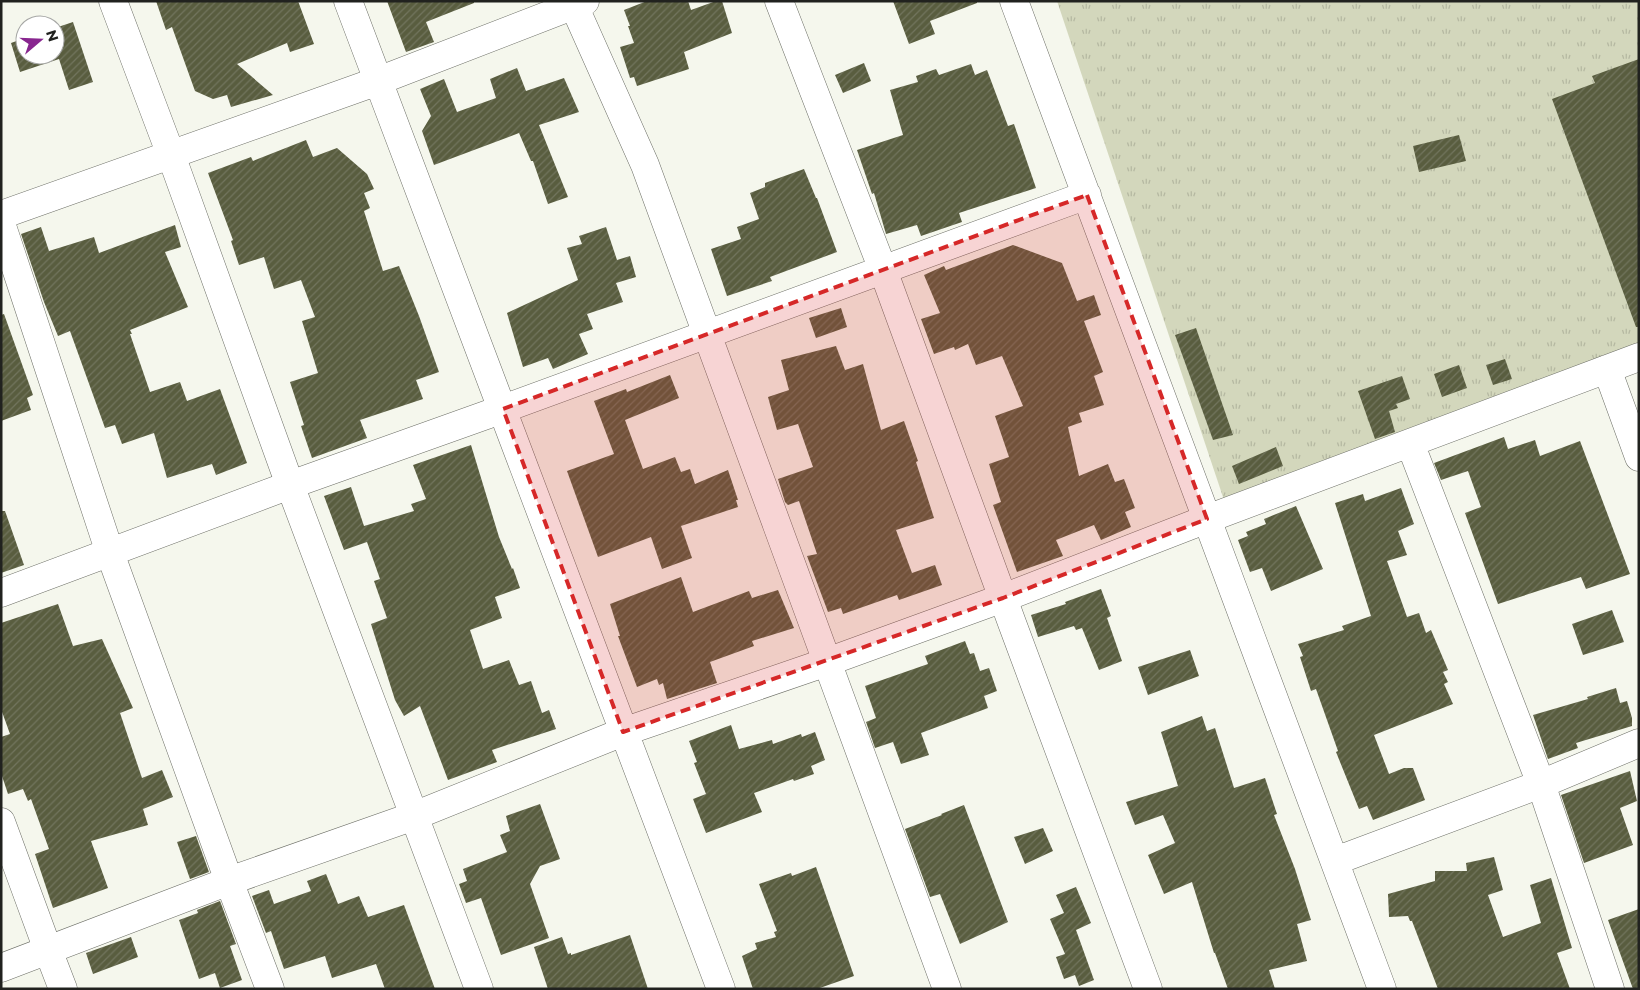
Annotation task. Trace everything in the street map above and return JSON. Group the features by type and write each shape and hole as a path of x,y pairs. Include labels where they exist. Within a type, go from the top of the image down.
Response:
{"street":[{"path":"113,1 171,155 290,485 479,989"},
{"path":"348,1 721,989"},
{"path":"779,1 883,270 1148,989"},
{"path":"1014,1 1382,989"},
{"path":"1,215 378,81 577,3 646,164 947,989"},
{"path":"1,593 290,485 708,335 1087,195"},
{"path":"1,223 110,553 270,989"},
{"path":"1,968 229,881 414,816 623,732 827,662 1003,598 1207,519 1639,357"},
{"path":"1607,369 1639,457"},
{"path":"1410,443 1540,784 1610,989"},
{"path":"1334,860 1540,784 1639,743"},
{"path":"1,822 63,989"}],"highlighted area":[{"path":"1087,195 1207,519 1003,598 623,732 503,409"}],"green space":[{"path":"1057,1 1639,1 1639,357 1227,509"}],"building":[{"path":"156,1 298,1 314,44 290,52 287,43 237,64 273,95 231,107 227,95 213,99 195,91 172,27 166,30"},
{"path":"387,1 474,1 474,3 426,22 434,42 406,52"},
{"path":"647,1 688,1 691,10 716,1 722,1 732,33 684,52 689,69 637,86 634,77 630,78 620,47 634,43 624,10"},
{"path":"893,1 977,1 977,3 930,21 935,34 909,44"},
{"path":"73,22 93,82 69,90 61,65 65,65 65,25"},
{"path":"15,42 15,56 11,43"},
{"path":"1639,59 1639,327 1636,327 1552,99 1595,83 1592,76"},
{"path":"864,63 871,81 843,93 835,75"},
{"path":"971,64 975,75 987,70 1008,126 1014,124 1036,188 959,213 962,222 921,236 917,225 886,234 874,193 872,194 857,150 903,135 890,90 918,82 916,76 936,69 939,75"},
{"path":"18,65 41,65 20,72"},
{"path":"517,68 526,91 564,78 579,112 539,125 568,197 548,204 533,161 531,161 519,133 434,165 422,131 431,116 420,89 444,79 457,112 496,98 490,79"},
{"path":"1459,135 1466,161 1419,172 1413,146"},
{"path":"306,140 313,157 337,148 367,174 374,189 364,193 370,208 364,211 383,271 399,266 439,372 416,380 423,399 360,420 367,438 312,458 301,426 304,425 290,382 318,373 302,321 315,317 301,280 274,289 264,257 239,265 231,241 233,240 208,173 251,157 253,161"},
{"path":"804,169 837,252 770,277 772,281 727,296 711,249 741,239 737,227 759,219 750,193 765,187 765,183"},
{"path":"175,225 181,247 165,252 188,307 130,330 132,334 130,334 150,392 180,382 187,401 220,389 247,463 216,475 212,464 167,478 154,433 122,444 115,425 105,428 70,331 58,336 44,302 21,234 41,227 49,251 94,237 99,253"},
{"path":"606,227 617,260 630,256 636,277 616,283 623,302 587,314 593,329 579,334 588,354 553,369 548,358 523,367 507,313 578,280 567,248 582,244 579,236"},
{"path":"1013,245 1062,263 1077,301 1094,295 1101,315 1084,321 1103,372 1094,376 1104,405 1079,413 1082,422 1068,427 1079,476 1108,464 1115,482 1124,479 1135,508 1125,512 1131,527 1101,540 1094,525 1056,540 1063,556 1017,572 993,505 1001,502 989,464 1009,457 995,416 1023,406 1002,356 976,365 968,344 955,350 954,347 934,354 921,319 940,313 924,275 944,266 946,270"},
{"path":"841,308 847,327 816,338 809,318"},
{"path":"4,314 33,395 27,398 31,410 1,421 1,315"},
{"path":"1196,328 1233,435 1213,440 1175,335"},
{"path":"836,346 845,370 863,364 881,430 904,421 918,461 916,462 934,518 896,530 912,573 935,565 942,585 899,600 897,595 843,614 841,608 828,612 807,556 817,554 799,501 788,505 785,502 778,479 813,467 798,424 777,430 768,397 789,390 781,360"},
{"path":"1505,359 1512,379 1493,385 1486,365"},
{"path":"1459,365 1467,388 1442,397 1434,374"},
{"path":"670,375 679,398 625,420 643,469 675,457 681,472 690,469 695,484 728,470 738,500 736,500 738,507 681,526 692,558 662,569 651,537 598,557 567,471 614,454 594,401 626,389 627,392"},
{"path":"1402,376 1410,399 1396,404 1398,408 1389,411 1395,432 1375,439 1358,391"},
{"path":"1504,437 1508,449 1535,440 1540,456 1580,441 1630,574 1586,589 1581,577 1498,604 1465,513 1481,507 1468,471 1441,480 1434,463"},
{"path":"471,445 499,537 520,588 495,597 502,618 470,630 483,669 509,660 519,685 531,681 542,713 549,710 556,729 492,750 497,762 448,780 420,706 404,716 395,700 371,624 387,618 374,581 380,579 367,542 344,550 324,496 351,487 364,526 414,511 411,504 426,499 413,465"},
{"path":"1276,447 1283,466 1239,484 1232,466"},
{"path":"1401,488 1414,524 1398,531 1407,555 1387,561 1407,617 1419,613 1426,633 1431,630 1448,670 1443,672 1448,682 1444,684 1453,704 1374,735 1389,774 1404,768 1413,768 1425,800 1373,820 1367,806 1359,809 1336,752 1338,751 1316,689 1311,691 1300,657 1303,656 1298,644 1344,630 1342,626 1371,616 1335,503 1363,494 1365,501"},
{"path":"1296,506 1323,569 1271,591 1262,568 1250,572 1238,540 1248,536 1246,532 1266,524 1264,519"},
{"path":"1,511 5,511 24,565 1,573"},
{"path":"681,577 693,612 749,591 752,598 778,590 794,628 752,641 754,646 710,662 717,683 667,699 663,683 659,685 657,679 637,687 618,636 620,636 610,604"},
{"path":"1101,589 1111,616 1107,618 1122,661 1099,670 1082,628 1076,630 1074,626 1038,637 1031,615 1066,604 1065,602"},
{"path":"58,604 73,646 102,639 133,708 120,713 142,778 162,770 173,797 143,809 148,825 91,841 108,888 53,908 35,854 49,849 31,799 28,801 23,789 8,794 1,773 1,737 10,734 1,709 1,623"},
{"path":"1612,610 1624,642 1583,655 1572,624"},
{"path":"965,641 970,654 974,653 980,671 989,668 997,691 984,696 988,708 921,733 929,755 901,764 893,742 875,748 866,722 876,718 865,686 928,664 925,656"},
{"path":"1190,650 1199,676 1148,695 1138,667"},
{"path":"1616,688 1620,703 1627,701 1632,718 1632,726 1576,743 1578,748 1548,759 1533,715 1588,699 1587,697"},
{"path":"1202,716 1207,731 1215,728 1234,788 1265,778 1277,814 1274,815 1295,869 1311,920 1297,924 1307,961 1269,970 1275,989 1228,989 1214,953 1192,882 1164,894 1148,855 1175,843 1163,815 1135,825 1126,802 1178,786 1161,732"},
{"path":"731,725 739,749 772,740 773,744 801,734 802,737 815,732 825,760 811,766 814,774 794,781 793,779 754,793 762,812 706,833 693,799 706,794 694,763 697,762 689,741"},
{"path":"1630,771 1637,801 1620,808 1633,845 1584,863 1561,795"},
{"path":"540,804 560,859 540,866 530,884 549,938 501,955 481,898 466,903 459,884 467,881 463,869 507,852 500,835 510,831 506,816"},
{"path":"964,805 1008,922 960,944 940,894 930,897 905,829"},
{"path":"1043,828 1053,851 1025,864 1014,837"},
{"path":"196,836 209,872 190,879 177,842"},
{"path":"1494,857 1503,890 1488,895 1503,937 1541,923 1530,885 1551,878 1572,948 1557,953 1570,989 1438,989 1412,921 1410,921 1408,916 1389,917 1388,894 1435,881 1435,871 1467,871 1466,863"},
{"path":"816,867 854,976 817,989 753,989 742,956 757,949 755,943 776,937 774,932 777,931 759,884 791,873 792,876"},
{"path":"326,874 338,904 359,896 368,917 404,905 435,989 385,989 376,964 332,978 325,956 284,969 271,931 266,933 252,896 269,890 274,904 311,891 307,881"},
{"path":"1076,887 1091,923 1076,930 1094,980 1079,986 1075,975 1064,979 1056,957 1065,954 1050,919 1064,913 1056,895"},
{"path":"220,901 236,944 230,946 242,980 220,988 215,973 199,979 179,920 198,913 197,910"},
{"path":"1639,909 1639,989 1633,989 1608,920"},
{"path":"630,935 648,989 548,989 534,947 562,937 568,954 571,953 571,955"},
{"path":"131,937 138,957 93,974 86,953"}]}
